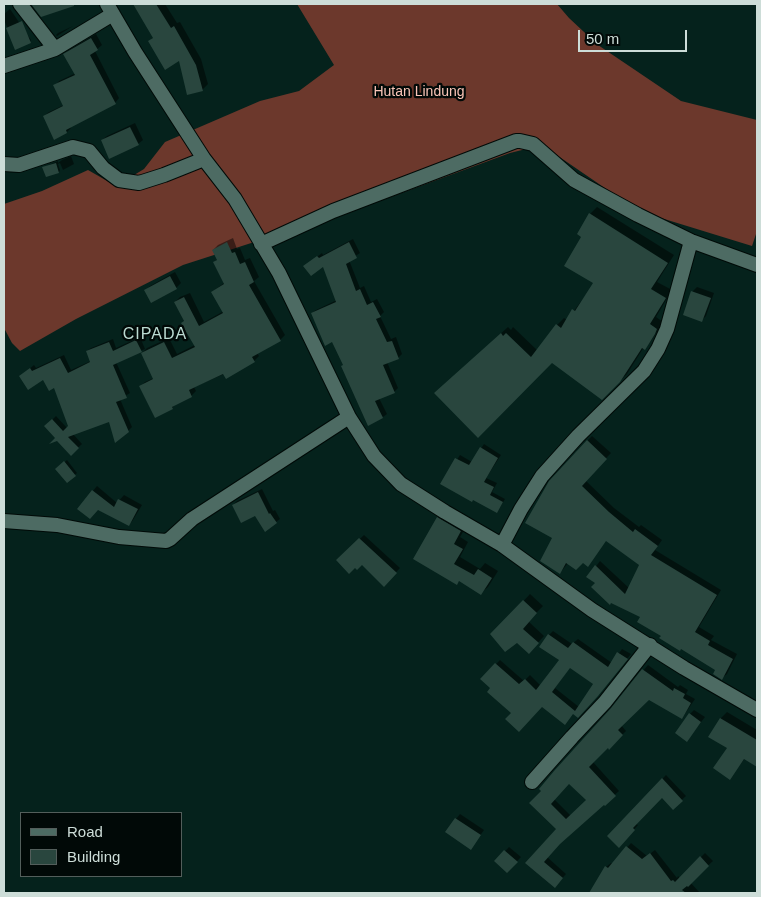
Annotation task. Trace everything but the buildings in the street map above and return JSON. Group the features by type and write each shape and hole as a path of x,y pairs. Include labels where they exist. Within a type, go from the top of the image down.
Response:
{"street":[{"path":"20,4 55,49"},
{"path":"4,66 55,49 110,9 135,52 204,160 235,199 279,273 348,417 374,456 401,484 444,512 502,545 592,610 684,668 757,710"},
{"path":"261,244 333,212 520,141 533,144 574,180 588,188 691,241 757,266"},
{"path":"4,164 19,164 73,147 89,151 103,168 119,180 139,183 164,176 204,160"},
{"path":"502,545 521,509 542,476 578,436 644,371 667,329 691,241"},
{"path":"4,521 57,525 119,536 166,541 192,519 348,417"},
{"path":"532,782 605,702 650,645"}],"green space":[{"name":"Hutan Lindung","path":"297,4 557,4 598,45 681,101 757,120 757,231 752,246 661,218 618,197 542,145 510,153 366,206 183,265 76,319 20,351 12,343 4,328 4,204 42,191 88,170 116,186 144,169 165,142 260,101 299,91 334,65"}],"district":[{"name":"CIPADA","path":"155,335"}]}
